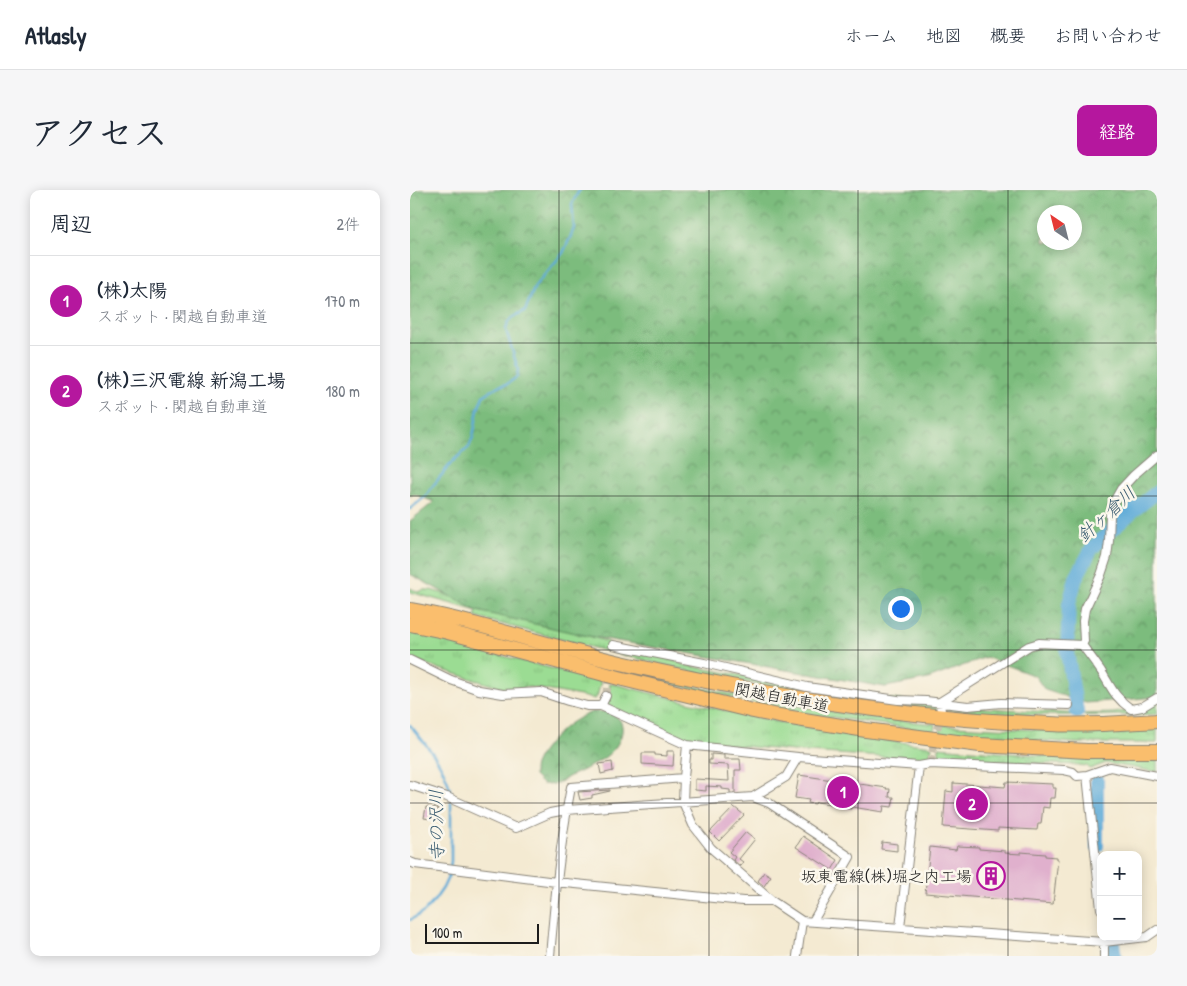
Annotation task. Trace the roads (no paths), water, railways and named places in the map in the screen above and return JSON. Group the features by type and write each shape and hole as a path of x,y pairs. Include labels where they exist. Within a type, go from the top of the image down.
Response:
{"highway":[{"name":"関越自動車道","path":"410,610 462,621 620,663 780,696 983,721 1053,724 1157,721"},
{"name":"関越自動車道","path":"410,624 448,632 619,678 779,716 980,745 1087,751 1157,751"}],"street":[{"path":"1082,645 1084,641 1083,621 1085,609 1107,557 1110,514 1113,503 1121,489 1157,455"},
{"path":"940,702 1029,646 1039,642 1082,645"},
{"path":"613,645 704,663 807,687 898,700 940,702 968,706 1001,703 1069,705"},
{"path":"1082,645 1122,703 1131,709 1142,707 1157,698"},
{"path":"410,660 451,680 479,690 503,694 541,692 588,706 601,706 688,745 798,757 919,766 930,764 1064,770 1072,772 1077,776 1087,775 1110,767 1157,776"},
{"path":"601,706 606,696"},
{"path":"940,702 941,712"},
{"path":"688,745 683,802 694,825 711,848 772,901 802,921 1097,939"},
{"path":"754,797 786,777 798,757"},
{"path":"900,928 919,766"},
{"path":"1087,775 1100,896"},
{"path":"550,956 556,882 571,787 684,778"},
{"path":"410,785 450,799 516,828 550,813 566,810 754,797 769,803 850,857 812,921"},
{"path":"410,862 450,869 556,882 742,901 772,901"},
{"path":"797,956 802,921"},
{"path":"1142,937 1147,937 1157,930"},
{"path":"1104,941 1104,956"}],"waterway":[{"name":"寺の沢川","path":"410,509 426,496 453,461 469,447 483,396 517,377 518,369 506,330 508,323 512,318 525,311 535,286 563,253 574,228 572,204 580,190"},
{"name":"針ヶ倉川","path":"1077,712 1067,652 1069,604 1076,578 1092,548 1157,492"},
{"name":"寺の沢川","path":"410,725 430,749 441,767 446,776 451,796"},
{"name":"針ヶ倉川","path":"1097,779 1097,846"},
{"name":"寺の沢川","path":"410,920 424,912 434,901 449,875 451,861 451,802"},
{"name":"針ヶ倉川","path":"1113,941 1115,956"}],"tunnel":[{"path":"606,696 609,673"},
{"path":"930,764 940,715"}],"place":[{"name":"(株)太陽","path":"843,792"},
{"name":"(株)三沢電線 新潟工場","path":"972,804"},
{"name":"坂東電線(株)堀之内工場","path":"991,876"}]}
